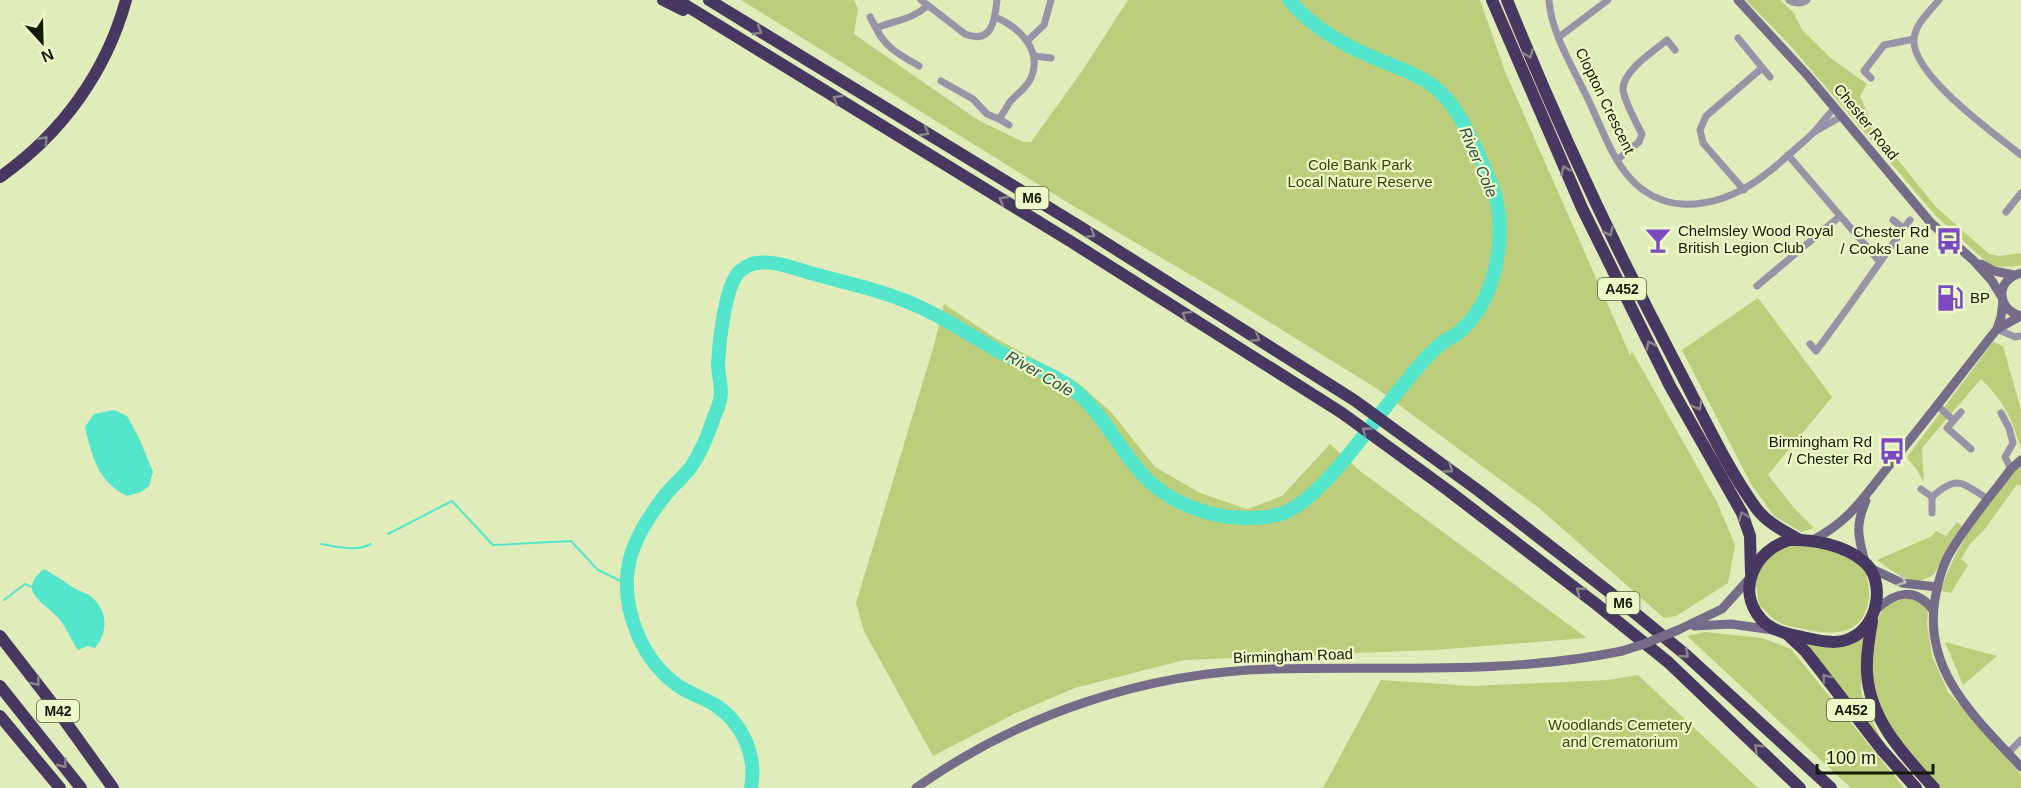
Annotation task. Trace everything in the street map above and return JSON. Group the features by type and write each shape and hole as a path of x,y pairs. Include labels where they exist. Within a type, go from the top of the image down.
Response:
{"highway":[{"path":"0,177 40,146 88,87 103,62 126,0"},
{"name":"M6","path":"663,0 719,27"},
{"name":"M6","path":"677,0 1070,241 1342,413 1596,604 1668,663 1800,788"},
{"name":"M6","path":"709,0 1079,226 1353,400 1402,434 1617,598 1686,655 1831,788"},
{"name":"A452","path":"1492,0 1582,208 1670,386 1742,513 1750,536 1750,597 1755,609 1761,619 1782,632 1806,652 1882,750 1916,788"},
{"name":"A452","path":"1507,0 1595,205 1732,470 1756,508 1767,521 1805,541 1851,552 1867,565 1876,590 1866,672 1869,690 1876,711 1893,741 1934,788"},
{"name":"A452","path":"1750,576 1768,550 1781,542 1805,541"},
{"path":"1782,632 1822,642 1850,639 1861,632 1873,616"},
{"name":"M42","path":"0,636 113,788"},
{"path":"0,686 81,788"},
{"path":"0,716 60,788"}],"main road":[{"name":"Chester Road","path":"1738,0 1800,67 1930,223 1973,260 1992,281 2013,314 2021,316"},
{"name":"Chester Road","path":"1973,260 1994,271 2017,274"},
{"path":"1805,541 1829,532 1845,520 1871,491 1997,329 2001,317 2004,286 2017,274"},
{"path":"1997,329 2021,316"},
{"path":"2021,460 2011,470 1951,551 1937,587 1933,610 1936,646 1950,684 1965,705 2021,767"},
{"path":"1871,491 1857,526 1858,538 1867,565 1902,583 1937,587"},
{"name":"Birmingham Road","path":"916,788 960,760 1042,718 1085,702 1158,683 1190,676 1272,669 1519,666 1566,661 1622,651 1689,626 1722,609 1750,576"},
{"path":"1873,616 1891,598 1906,594 1922,598 1933,610"},
{"name":"Birmingham Road","path":"1689,626 1731,624 1782,632"}],"street":[{"path":"876,28 911,18 924,3 965,34 973,37 982,35 991,30 997,0"},
{"path":"1027,41 1044,25 1051,0"},
{"name":"Clopton Crescent","path":"1549,0 1552,18 1559,37 1617,160 1631,180 1646,192 1668,203 1709,204 1744,190 1814,133 1842,116"},
{"path":"1559,37 1608,0"},
{"path":"1789,0 1793,3 1803,3 1807,0"},
{"path":"1939,0 1918,26 1914,39 1916,54 1921,64 1948,95 2021,155"},
{"path":"870,17 881,40 886,45 920,66"},
{"path":"995,17 1010,23 1027,41 1034,56 1031,78 1009,103 999,119"},
{"path":"1738,38 1770,77"},
{"path":"1871,78 1864,71 1884,45 1914,39"},
{"path":"1617,160 1639,142 1642,134 1623,90 1625,78 1667,40 1675,50"},
{"path":"1034,56 1051,58"},
{"path":"1744,190 1703,143 1700,130 1706,116 1762,68"},
{"path":"941,81 973,99 987,114 1010,124"},
{"name":"Clopton Crescent","path":"1814,133 1835,108"},
{"path":"1788,155 1879,261"},
{"path":"2006,212 2021,193"},
{"path":"1757,286 1839,216"},
{"path":"1893,220 1904,229"},
{"path":"1810,344 1816,351 1910,220"},
{"path":"1997,329 2015,337 2021,336"},
{"path":"1937,405 1953,420"},
{"path":"1961,412 1947,428 1971,449"},
{"path":"2001,413 2009,428 2013,443 2005,457 2011,470"},
{"path":"1932,497 1952,483 1958,482 1988,500"},
{"path":"1922,489 1932,497"},
{"path":"1932,497 1932,513"},
{"path":"2008,753 2021,740"}],"green space":[{"name":"Cole Bank Park Local Nature Reserve","path":"741,0 854,0 858,9 854,34 978,120 1023,142 1031,142 1082,71 1128,0 1480,0 1506,74 1630,355 1632,351 1717,502 1735,545 1728,583 1676,616 1664,618 1539,508 1376,388 1240,304 1070,204"},
{"path":"1746,0 1780,0 1794,13 1802,30 1832,59 1867,84 1860,96 1876,133 1936,207 1989,254 2000,256 2021,253 2021,265 1993,266 1936,216 1789,44"},
{"path":"1758,298 1832,397 1768,475 1794,508 1814,528 1801,532 1774,516 1751,484 1682,350"},
{"path":"944,304 995,338 1077,382 1111,412 1155,467 1200,493 1247,509 1282,496 1330,444 1360,471 1587,638 1434,650 1184,660 1075,688 1016,713 933,756 864,631 856,603 934,345"},
{"path":"1993,342 2003,346 2021,410 2021,449 2006,411 1996,395 1981,379 1922,448 1924,483 1908,456"},
{"path":"2021,464 2021,486 2017,484 1985,529 1970,544 1961,559 1968,565 1951,593 1941,591 1954,558 1974,523"},
{"path":"1957,522 1962,526 1934,574 1927,578 1912,580 1904,578 1877,560 1932,536 1936,531 1946,536"},
{"path":"1809,545 1846,556 1857,562 1865,573 1869,596 1862,619 1855,626 1837,632 1826,632 1786,625 1774,619 1759,605 1755,577 1759,566 1782,546"},
{"path":"1911,598 1925,605 1928,613 1927,624 1932,656 1948,692 2021,775 2021,788 1941,788 1909,753 1886,719 1873,681 1872,659 1875,633 1879,617 1886,607 1896,601"},
{"path":"1705,632 1762,638 1791,649 1904,788 1851,788 1687,636"},
{"path":"1863,637 1861,690 1865,708 1879,734 1878,737 1805,644 1835,647"},
{"path":"1945,642 1997,656 1963,685"},
{"name":"Woodlands Cemetery and Crematorium","path":"1638,675 1758,788 1323,788 1381,680 1472,686 1608,680"}],"water":[{"path":"114,410 127,416 153,472 149,486 141,492 127,496 109,484 98,468 85,427 94,414"},
{"path":"44,569 89,595 100,607 104,627 103,635 95,648 88,646 78,650 60,620 36,597 32,585"}],"waterway":[{"name":"River Cole","path":"751,788 750,752 740,731 725,712 673,682 661,671 638,635 627,595 627,577 635,543 654,510 693,464 717,410 721,396 718,364 724,314 730,288 744,268 764,262 786,266 884,293 934,314 1000,352 1069,386 1100,417 1143,475 1164,493 1191,507 1234,518 1281,514 1314,493 1343,462 1422,362 1436,348 1457,334 1481,305 1495,270 1500,233 1499,215 1492,184 1461,119 1447,99 1429,83 1341,41 1318,27 1289,0"},
{"path":"388,534 452,501 493,545 571,541 598,570 627,584"},
{"path":"321,544 353,548 371,544"},
{"path":"4,600 25,584 32,587"}],"place":[{"name":"Chelmsley Wood Royal British Legion Club","path":"1658,240"},
{"name":"Chester Rd / Cooks Lane","path":"1949,241"},
{"name":"BP","path":"1950,298"},
{"name":"Birmingham Rd / Chester Rd","path":"1892,451"}]}
